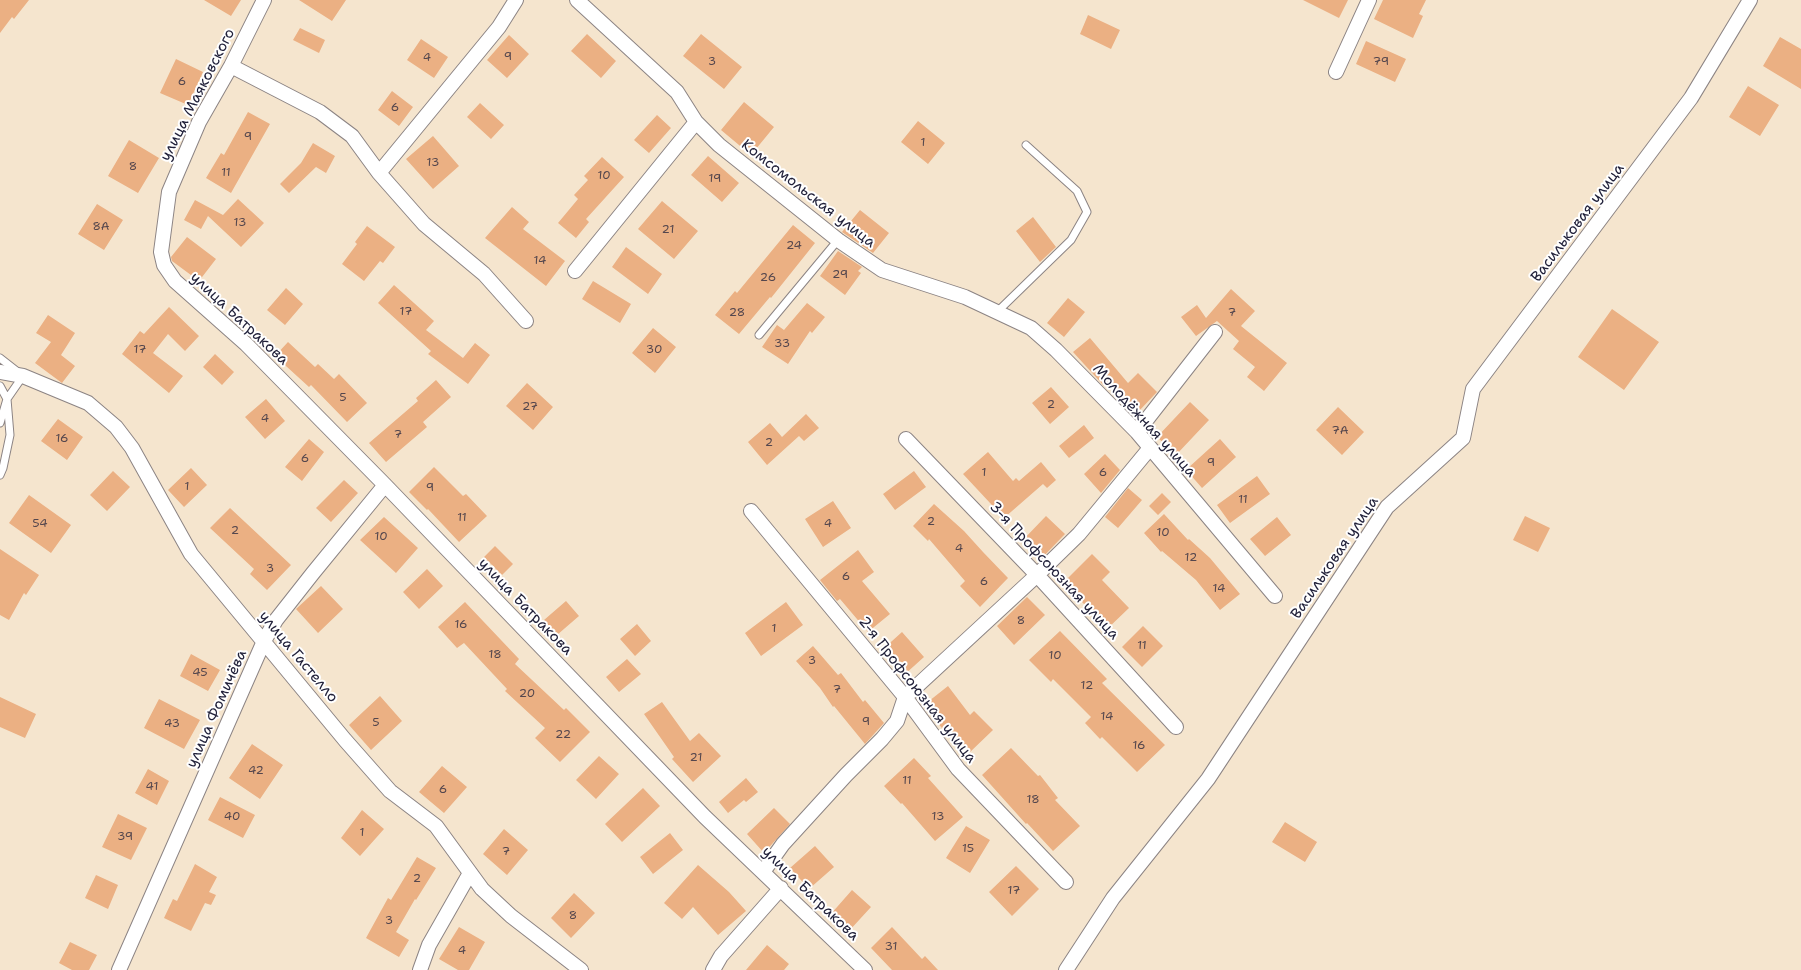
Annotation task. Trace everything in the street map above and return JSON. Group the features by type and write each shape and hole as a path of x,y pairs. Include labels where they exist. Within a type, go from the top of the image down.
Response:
{"street":[{"name":"улица Маяковского","path":"164,265 161,252 169,192 199,122 231,66 264,0"},
{"path":"379,173 499,27 516,0"},
{"name":"Комсомольская улица","path":"578,0 678,92 696,122 719,145 838,240 882,270 965,297"},
{"path":"1336,72 1369,0"},
{"name":"Васильковая улица","path":"1066,970 1113,898 1208,778 1387,507 1463,438 1473,389 1691,98 1750,0"},
{"path":"231,66 320,112 352,136 379,173 424,224 484,274 526,321"},
{"path":"575,271 696,122"},
{"name":"улица Батракова","path":"164,265 175,281 246,344 385,485 705,817 865,970"},
{"name":"Молодёжная улица","path":"965,297 1031,328 1044,339 1137,432 1274,596"},
{"path":"1137,432 1215,332"},
{"name":"улица Гастелло","path":"0,372 23,376 88,403 116,427 132,448 191,554 345,740 390,791 436,826 482,889 511,916 582,970"},
{"name":"3-я Профсоюзная улица","path":"906,439 1038,575 1176,728"},
{"path":"763,872 783,844 897,721 905,697 1038,575 1079,534 1150,448"},
{"name":"улица Фомичёва","path":"118,970 264,641 276,620 385,485"},
{"name":"2-я Профсоюзная улица","path":"751,511 905,697 958,770 1066,882"},
{"path":"420,970 429,945 470,873"},
{"path":"713,970 721,956 781,888"}],"lane":[{"path":"997,312 1071,240 1087,212 1077,191 1026,146"},
{"path":"759,335 838,240"},
{"path":"0,358 23,376 7,399 0,423"},
{"path":"0,386 7,399 10,435 0,475"}],"building":[{"path":"0,0 29,0 14,19 12,17 0,33"},
{"path":"204,0 241,0 231,16"},
{"path":"299,0 346,0 332,21"},
{"path":"1303,0 1348,0 1339,18"},
{"path":"1383,0 1426,0 1419,14 1423,16 1413,38 1374,19"},
{"path":"1088,15 1120,30 1111,49 1080,34"},
{"path":"300,28 325,40 319,53 293,40"},
{"path":"587,34 616,61 601,78 571,51"},
{"path":"701,34 742,67 724,89 683,56"},
{"path":"509,35 529,54 507,78 487,60"},
{"path":"1780,37 1801,49 1801,89 1763,66"},
{"path":"421,39 448,57 434,78 407,60"},
{"path":"1366,41 1406,59 1395,82 1356,64"},
{"path":"176,59 203,72 188,105 160,93"},
{"path":"1748,86 1779,105 1760,136 1729,117"},
{"path":"392,91 413,107 399,126 378,110"},
{"path":"744,102 774,127 751,155 721,130"},
{"path":"480,103 504,125 491,139 467,117"},
{"path":"248,112 270,124 231,193 206,178 221,153 224,155"},
{"path":"657,115 671,128 649,153 634,140"},
{"path":"918,121 945,143 928,164 901,142"},
{"path":"433,136 459,166 433,189 406,159"},
{"path":"129,140 159,158 138,193 108,176"},
{"path":"313,143 335,156 326,173 316,167 289,193 280,184 301,163"},
{"path":"708,156 739,183 722,202 691,175"},
{"path":"602,157 624,177 586,219 589,222 576,238 558,223 578,199 574,195 588,180 584,176"},
{"path":"238,199 264,223 241,247 208,216 201,229 184,220 195,200 223,215"},
{"path":"662,201 698,231 674,259 638,229"},
{"path":"97,204 123,220 104,250 78,234"},
{"path":"512,207 529,222 523,229 565,261 546,286 485,238"},
{"path":"860,210 889,233 873,253 842,232"},
{"path":"1033,217 1056,247 1040,262 1016,231"},
{"path":"793,225 815,243 739,334 715,315 735,291 737,293"},
{"path":"367,226 395,247 383,263 380,261 364,281 342,264 357,244 355,242"},
{"path":"187,237 216,259 199,281 172,261 171,257"},
{"path":"626,247 662,274 648,294 612,267"},
{"path":"838,251 862,267 858,271 861,273 845,295 820,276"},
{"path":"593,281 631,304 620,323 582,299"},
{"path":"394,285 434,321 426,330 463,358 475,343 490,355 468,384 428,354 431,351 378,303"},
{"path":"286,288 303,304 285,325 267,310"},
{"path":"1231,289 1255,311 1241,326 1287,363 1264,391 1247,377 1255,367 1233,349 1239,341 1217,321 1196,336 1181,317 1197,305 1206,318"},
{"path":"1068,298 1085,312 1064,337 1047,323"},
{"path":"807,303 825,317 812,333 810,331 788,364 762,347 777,325 784,330"},
{"path":"169,307 199,336 185,351 168,334 153,353 183,376 169,393 122,354 140,331 144,334"},
{"path":"1612,309 1659,342 1624,390 1578,357"},
{"path":"48,315 75,333 61,355 75,366 62,383 35,363 51,342 36,333"},
{"path":"653,328 676,347 655,373 632,353"},
{"path":"1090,338 1128,383 1138,373 1157,392 1139,411 1109,382 1104,386 1073,352"},
{"path":"288,342 315,367 318,364 334,379 339,374 367,403 347,422 311,385 309,387 275,356"},
{"path":"215,354 234,372 222,385 203,367"},
{"path":"436,380 451,397 423,422 427,427 386,462 369,443 418,401 416,398"},
{"path":"527,383 553,407 533,430 506,406"},
{"path":"1051,387 1069,407 1050,424 1032,403"},
{"path":"266,399 285,421 265,439 245,417"},
{"path":"1190,402 1209,420 1176,455 1157,437"},
{"path":"1338,407 1364,432 1342,455 1316,430"},
{"path":"806,414 819,428 804,441 799,436 767,465 748,442 770,423 782,437"},
{"path":"58,419 83,437 67,460 41,441"},
{"path":"1084,425 1094,438 1069,458 1059,446"},
{"path":"309,439 324,452 302,481 285,467"},
{"path":"1220,439 1236,457 1202,488 1188,472 1188,468"},
{"path":"988,452 1013,481 1016,478 1019,481 1041,462 1056,480 1047,488 1043,484 1004,518 963,474"},
{"path":"1105,454 1120,470 1101,493 1084,474"},
{"path":"434,467 463,496 466,494 487,516 459,542 409,492"},
{"path":"191,468 207,485 184,507 168,490"},
{"path":"113,471 130,487 107,511 90,495"},
{"path":"914,471 926,487 895,510 883,494"},
{"path":"1257,476 1270,494 1230,523 1217,505"},
{"path":"344,480 358,493 331,522 316,508"},
{"path":"1128,488 1142,500 1118,528 1105,517"},
{"path":"1162,493 1171,502 1158,515 1149,506"},
{"path":"29,495 71,525 51,553 9,523"},
{"path":"833,501 851,528 823,547 805,519"},
{"path":"934,504 964,531 1008,578 980,607 960,586 965,581 929,539 928,541 913,526"},
{"path":"230,508 291,565 267,590 250,574 254,569 210,528"},
{"path":"1164,514 1188,540 1210,558 1240,594 1220,610 1196,580 1161,552 1144,533"},
{"path":"1046,516 1065,534 1040,560 1021,542"},
{"path":"1525,516 1550,528 1538,552 1513,540"},
{"path":"384,517 418,548 396,573 360,540"},
{"path":"1277,517 1291,535 1265,556 1250,539"},
{"path":"495,546 513,564 502,575 484,557"},
{"path":"0,549 39,575 26,595 24,593 9,620 0,615"},
{"path":"858,550 874,572 862,581 890,614 868,632 840,599 837,601 820,580"},
{"path":"1092,554 1110,572 1102,580 1129,608 1105,631 1090,615 1093,613 1063,583"},
{"path":"427,569 443,586 419,609 403,592"},
{"path":"321,586 343,609 318,633 296,609"},
{"path":"1027,597 1045,615 1014,645 997,626"},
{"path":"566,601 579,616 557,635 544,620"},
{"path":"465,602 519,659 515,664 564,710 566,708 590,732 560,762 535,738 545,728 505,691 507,689 464,643 457,648 438,627"},
{"path":"786,602 803,625 761,656 745,633"},
{"path":"637,624 651,641 635,656 620,639"},
{"path":"1143,626 1163,646 1142,667 1122,647"},
{"path":"1060,631 1107,679 1102,683 1165,745 1137,772 1085,723 1091,717 1053,679 1051,682 1029,660"},
{"path":"902,632 924,657 904,675 882,650"},
{"path":"813,646 838,675 841,673 863,702 865,700 884,723 865,744 796,661"},
{"path":"191,654 220,670 208,691 180,676"},
{"path":"627,659 641,674 619,692 606,677"},
{"path":"948,686 970,715 974,711 993,730 968,754 941,727 924,705"},
{"path":"380,696 402,721 371,750 349,725"},
{"path":"0,697 36,714 25,738 0,727"},
{"path":"159,699 200,720 184,749 144,728"},
{"path":"662,702 690,741 699,733 721,756 693,782 672,759 674,757 644,714"},
{"path":"252,744 283,765 260,799 229,778"},
{"path":"1011,748 1038,776 1040,775 1058,798 1055,800 1080,826 1053,851 982,775"},
{"path":"599,756 619,774 596,799 576,780"},
{"path":"914,758 931,776 928,778 963,817 935,841 902,803 884,786"},
{"path":"442,766 467,787 444,813 419,792"},
{"path":"148,769 169,781 157,805 135,793"},
{"path":"746,778 758,792 728,813 719,802"},
{"path":"643,788 660,806 622,842 605,824"},
{"path":"220,797 255,815 243,838 208,820"},
{"path":"774,808 790,824 764,853 747,834"},
{"path":"362,810 384,829 360,856 341,838"},
{"path":"118,814 147,828 131,860 102,847"},
{"path":"1285,822 1317,842 1305,862 1272,842"},
{"path":"966,826 990,840 970,873 946,858"},
{"path":"504,829 528,850 507,875 483,854"},
{"path":"670,833 683,850 653,874 640,857"},
{"path":"815,846 834,867 809,889 790,868"},
{"path":"417,857 436,868 396,932 409,940 399,957 366,938 388,898 391,900"},
{"path":"195,864 217,877 209,892 216,895 211,905 205,903 191,931 164,918 173,899 177,901"},
{"path":"698,865 729,892 746,911 718,935 693,907 682,919 664,903"},
{"path":"1016,866 1039,889 1012,916 989,892"},
{"path":"96,875 118,885 108,909 85,898"},
{"path":"852,890 871,907 849,931 830,915"},
{"path":"574,893 595,913 571,938 551,918"},
{"path":"459,927 485,942 469,970 458,970 439,959"},
{"path":"892,927 922,959 925,956 938,970 892,970 871,948"},
{"path":"70,942 97,955 89,970 72,970 59,963"},
{"path":"767,945 789,964 784,970 746,970"}]}
